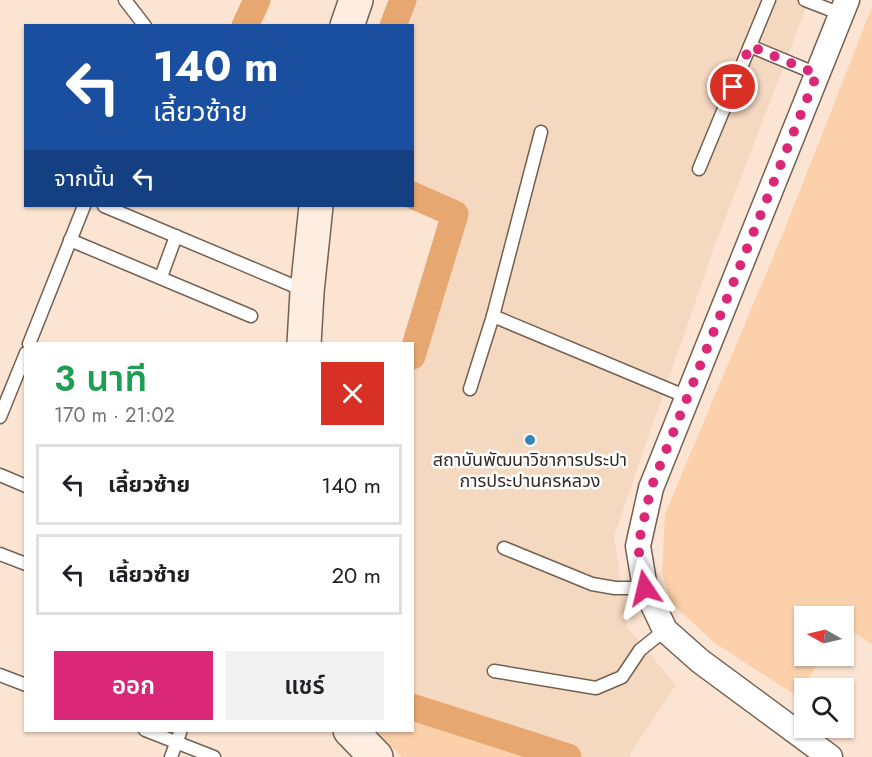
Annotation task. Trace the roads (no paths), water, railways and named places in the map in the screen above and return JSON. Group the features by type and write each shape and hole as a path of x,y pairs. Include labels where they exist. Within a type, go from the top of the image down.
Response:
{"street":[{"path":"348,24 356,0"},
{"path":"830,757 700,661 665,630 645,588 638,546 651,488 844,7"},
{"path":"304,342 316,207"},
{"path":"352,732 376,757"}],"lane":[{"path":"125,0 143,24"},
{"path":"699,169 769,0"},
{"path":"805,0 844,7"},
{"path":"750,46 817,74"},
{"path":"470,389 493,316 541,132"},
{"path":"30,342 84,207"},
{"path":"106,207 307,292"},
{"path":"161,278 176,236"},
{"path":"70,240 251,316"},
{"path":"493,316 687,398"},
{"path":"0,417 24,357"},
{"path":"0,476 24,485"},
{"path":"504,548 592,584 615,588 645,588"},
{"path":"0,554 24,563"},
{"path":"494,671 597,688 622,677 640,650 665,630"},
{"path":"0,675 24,684"},
{"path":"155,732 179,737 214,757"},
{"path":"171,757 179,737"}],"waterway":[{"path":"246,24 257,0"},
{"path":"394,24 403,0"},
{"path":"414,196 455,214 414,349"},
{"path":"414,708 568,757"}],"place":[{"name":"สถาบันพัฒนาวิชาการประปา การประปานครหลวง","path":"530,440"}]}
